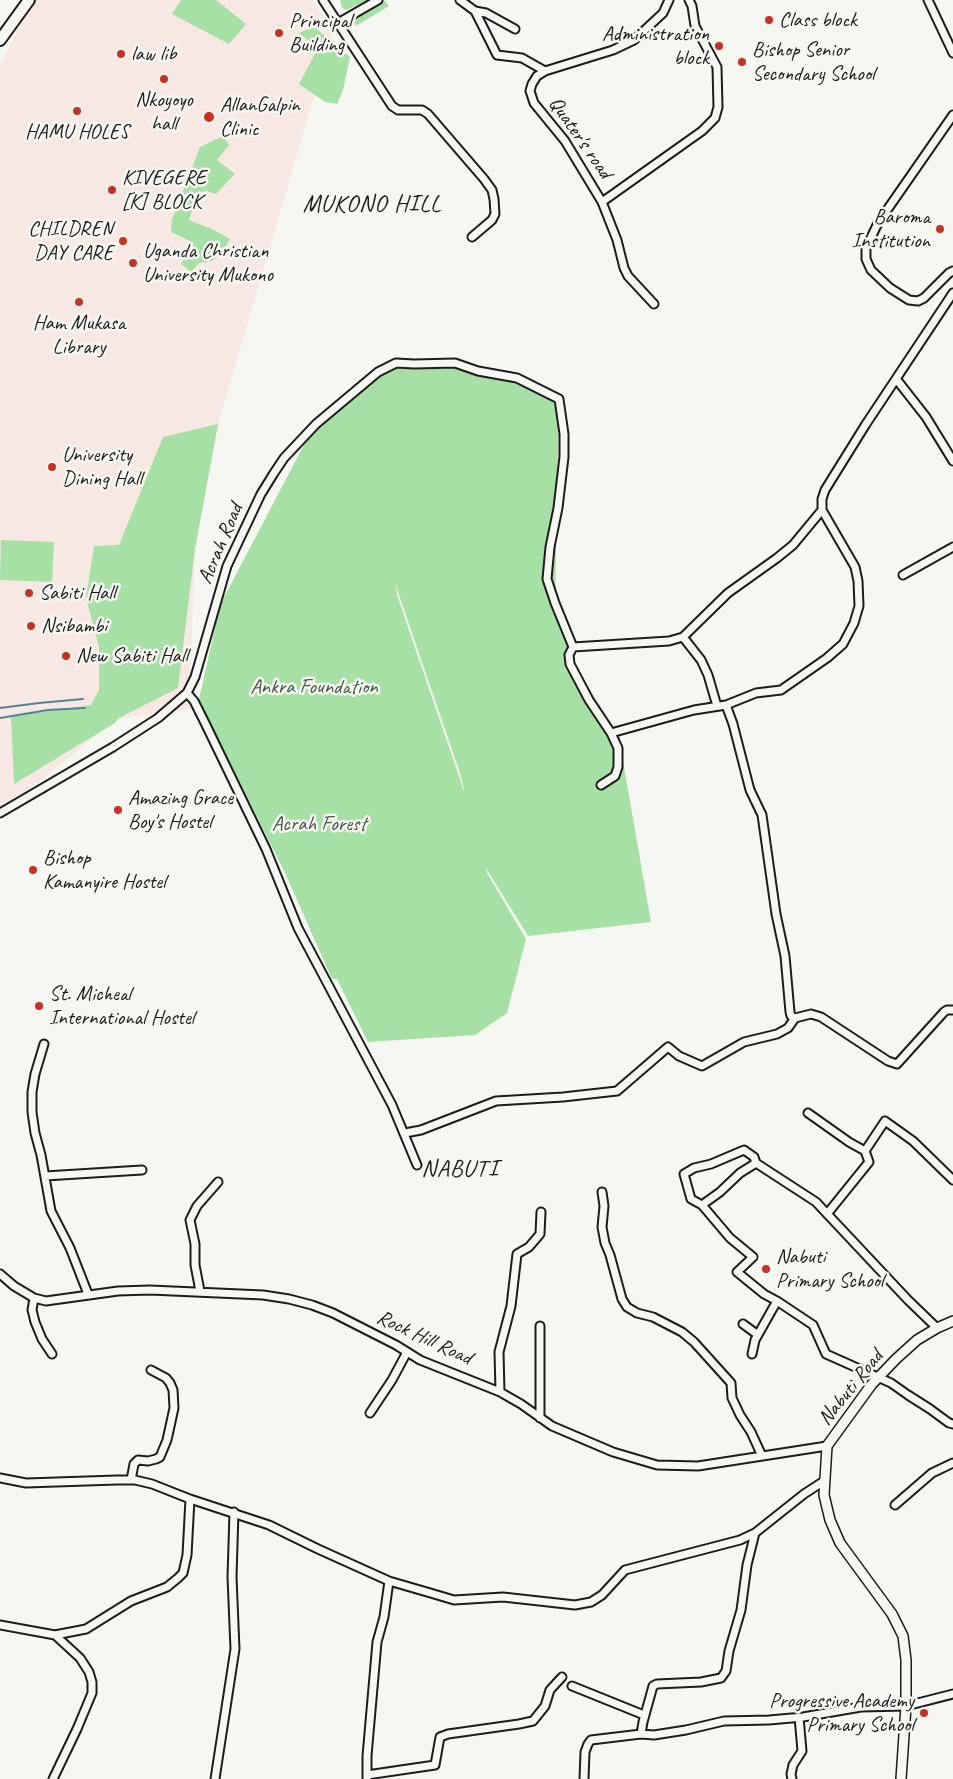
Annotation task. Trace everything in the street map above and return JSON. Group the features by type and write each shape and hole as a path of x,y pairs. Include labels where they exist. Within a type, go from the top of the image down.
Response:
{"main road":[{"path":"0,40 29,0"}],"street":[{"path":"323,0 392,106 398,110 422,110 428,114 484,178 492,190 496,206 495,214 492,220 472,237"},
{"path":"338,23 378,0"},
{"path":"460,0 475,12 497,55 522,58 545,71"},
{"name":"Quater's road","path":"654,304 628,276 617,240 602,202 565,141 531,98 532,84 537,76 545,71 626,45 663,14 669,0"},
{"path":"602,202 702,131 715,118 718,107 717,67 695,26 692,6 689,0"},
{"path":"928,0 953,53"},
{"path":"475,12 486,13 515,29"},
{"path":"953,115 878,223 866,248 866,258 871,270 890,288 909,300 918,301 924,298 953,270"},
{"path":"611,733 694,710 726,705 756,693 781,690 827,658 843,644 848,637 860,606 860,593 855,567 822,510 822,499 825,490 953,293"},
{"name":"Acrah Road","path":"0,813 113,747 150,723 187,693 195,677 227,566 261,494 274,473 284,458 316,424 378,372 396,363 455,363 478,371 517,378 559,399 564,434 564,457 547,579 573,647"},
{"path":"897,380 926,417 953,461"},
{"path":"601,785 615,776 618,767 618,748 570,664 569,655 573,647 669,641 683,637 728,593 793,545 822,510"},
{"path":"903,575 953,547"},
{"path":"683,637 701,660 708,674 717,706"},
{"path":"187,693 194,701 266,850 298,928 359,1040 405,1133 417,1165"},
{"path":"726,705 733,724 750,790 762,815 775,906 785,956 790,1012 791,1016 795,1018"},
{"path":"405,1133 420,1130 496,1101 563,1097 617,1091 668,1047 679,1056 702,1066 744,1042 777,1034 788,1028 795,1018 811,1014 821,1017 888,1062 897,1064 944,1012 953,1010"},
{"path":"44,1044 34,1074 32,1112 35,1133 51,1211 70,1248 88,1294"},
{"path":"808,1113 843,1138 865,1150 869,1162 827,1214"},
{"path":"865,1150 885,1121 913,1141 953,1180"},
{"path":"937,1328 816,1202 756,1163 754,1157 744,1150 712,1164 694,1168 684,1174 691,1199 702,1205 730,1238 753,1258 737,1272 764,1294 813,1324 826,1354 890,1383 953,1424"},
{"path":"702,1205 720,1192 740,1173 756,1163"},
{"path":"45,1176 142,1170"},
{"path":"200,1291 195,1265 195,1244 190,1220 197,1206 218,1182"},
{"path":"602,1192 604,1206 602,1227 622,1299 627,1307 637,1314 653,1317 682,1332 694,1342 730,1383 732,1398 762,1456"},
{"path":"500,1392 499,1352 510,1306 517,1254 529,1247 540,1234 540,1212"},
{"name":"Rock Hill Road","path":"0,1274 14,1286 34,1298 46,1301 88,1294 150,1290 263,1295 312,1305 333,1313 420,1360 500,1392 552,1426 613,1452 657,1465 698,1466 827,1446"},
{"path":"34,1298 32,1310 35,1322 42,1340 52,1354"},
{"path":"752,1354 758,1335 777,1301"},
{"name":"Nabuti Road","path":"827,1446 878,1377 917,1340 953,1321"},
{"path":"743,1324 758,1335"},
{"path":"540,1326 540,1418"},
{"path":"370,1413 392,1380 407,1352"},
{"path":"130,1480 134,1464 138,1460 148,1461 156,1459 164,1451 174,1408 174,1390 170,1383 166,1378 151,1370"},
{"path":"827,1446 824,1495 830,1520 840,1543 892,1614 903,1636 906,1660 906,1706 901,1779"},
{"path":"895,1505 932,1474 953,1463"},
{"path":"0,1478 26,1484 130,1480 152,1484 190,1499 269,1525 318,1550 389,1581 454,1600 503,1597 575,1605 591,1602 602,1595 625,1570 740,1540 755,1533 804,1494 824,1481"},
{"path":"0,1624 55,1636 86,1629 131,1601 166,1587 183,1572 187,1555 190,1499"},
{"path":"216,1779 235,1649 232,1577 234,1512"},
{"path":"641,1734 651,1689 657,1684 701,1682 721,1678 726,1671 729,1651 742,1610 747,1565 755,1533"},
{"path":"389,1581 384,1617 377,1642 367,1777 436,1765 440,1737 448,1734 519,1724 533,1720 545,1706 550,1690 562,1677"},
{"path":"53,1779 92,1693 92,1682 85,1664 55,1636"},
{"path":"572,1686 644,1715"},
{"path":"584,1779 585,1752 591,1740 686,1730 724,1721 799,1718 861,1707 906,1706 953,1694"},
{"path":"792,1779 793,1765 802,1752 799,1718"}],"shaded area":[{"name":"Uganda Christian University Mukono","path":"31,0 312,0 331,25 333,39 312,103 218,424 195,549 189,710 118,718 27,791 0,804 0,67"}],"green space":[{"path":"181,0 216,0 246,24 229,44 172,14"},
{"path":"340,0 369,0 346,10 342,8"},
{"path":"384,0 389,6 356,26 352,19"},
{"path":"314,27 350,57 343,90 337,104 325,102 299,84 318,48 299,33"},
{"path":"223,136 229,145 217,160 235,174 216,194 206,191 197,193 189,220 230,239 223,251 212,261 199,263 191,272 181,264 194,243 171,232 172,220 200,147"},
{"path":"396,363 455,363 517,377 559,399 555,603 571,661 620,737 651,922 528,936 486,868 487,873 526,939 507,1013 475,1035 368,1042 337,979 332,979 285,873 199,700 220,605 317,420 319,422","holes":["396,583 461,776 465,794 397,595"]},
{"path":"218,424 195,549 178,688 119,718 115,723 14,784 11,716 91,705 99,690 99,647 86,598 94,546 119,545 163,437"},
{"path":"1,540 54,542 52,582 0,580"}],"waterway":[{"path":"0,708 83,699"},
{"path":"0,718 48,710 85,708"}],"place":[{"name":"Class block","path":"769,20"},
{"name":"Principal Building","path":"279,33"},
{"name":"Administration block","path":"719,46"},
{"name":"law lib","path":"121,54"},
{"name":"Bishop Senior Secondary School","path":"742,62"},
{"name":"Nkoyoyo hall","path":"164,79"},
{"name":"HAMU HOLES","path":"77,111"},
{"name":"AllanGalpin Clinic","path":"209,117"},
{"name":"KIVEGERE [K] BLOCK","path":"112,190"},
{"name":"Baroma Institution","path":"940,229"},
{"name":"CHILDREN DAY CARE","path":"123,241"},
{"name":"Uganda Christian University Mukono","path":"133,263"},
{"name":"Ham Mukasa Library","path":"79,302"},
{"name":"University Dining Hall","path":"52,467"},
{"name":"Sabiti Hall","path":"29,593"},
{"name":"Nsibambi","path":"31,626"},
{"name":"New Sabiti Hall","path":"66,656"},
{"name":"Amazing Grace Boy's Hostel","path":"118,810"},
{"name":"Bishop Kamanyire Hostel","path":"33,870"},
{"name":"St. Micheal International Hostel","path":"39,1006"},
{"name":"Nabuti Primary School","path":"766,1269"},
{"name":"Progressive Academy Primary School","path":"924,1713"}],"district":[{"name":"MUKONO HILL","path":"372,205"},
{"name":"NABUTI","path":"460,1170"}],"park label":[{"name":"Ankra Foundation","path":"314,687"},
{"name":"Acrah Forest","path":"319,824"}]}
